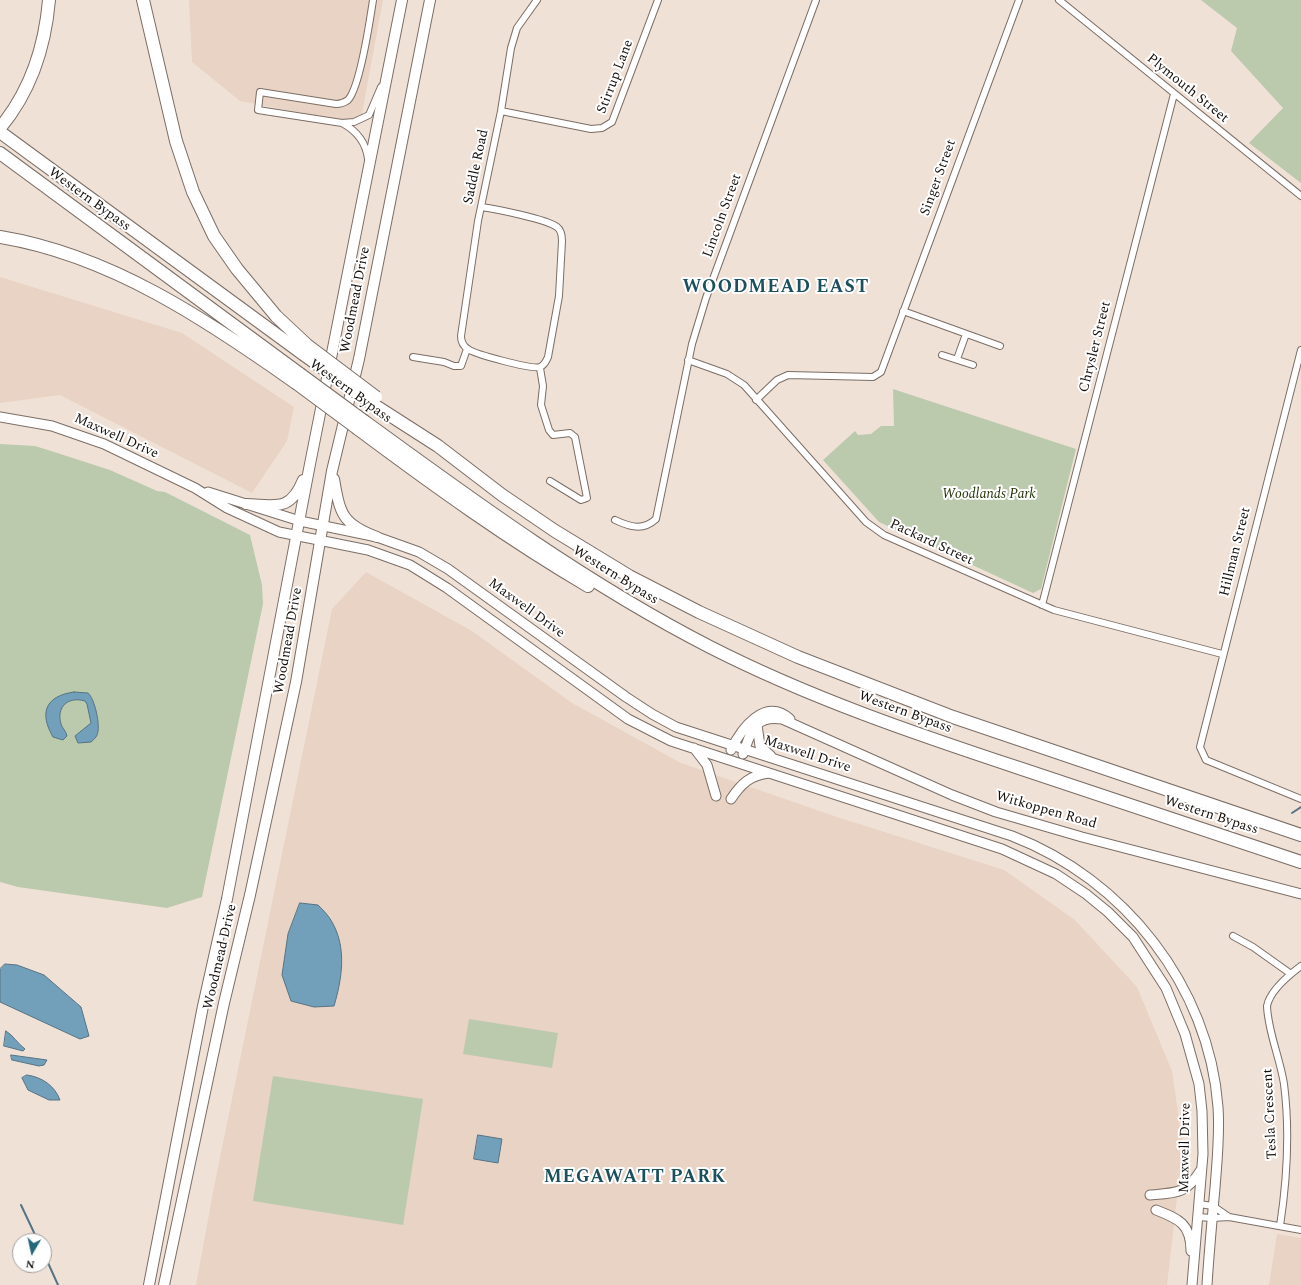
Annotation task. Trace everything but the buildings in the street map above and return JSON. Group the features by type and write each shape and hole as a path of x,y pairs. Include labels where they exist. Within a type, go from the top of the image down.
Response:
{"highway":[{"path":"0,128 17,104 32,76 48,22 49,0"},
{"path":"143,0 176,141 193,192 214,236 255,294 305,350"},
{"path":"151,0 176,141"},
{"name":"Western Bypass","path":"0,132 438,446 502,495 555,531 629,576 699,612 791,654 952,717 1301,835"},
{"name":"Western Bypass","path":"2,158 77,210 298,379 361,425 497,518 660,620 759,671 841,706 952,746 1301,862"},
{"path":"0,237 26,241 64,253 113,272 214,326 298,379"}],"main road":[{"name":"Woodmead Drive","path":"149,1285 203,1006 228,892 310,464 402,0"},
{"name":"Woodmead Drive","path":"164,1285 224,1003 283,742 324,525 332,471 359,359 430,0"},
{"name":"Maxwell Drive","path":"0,417 52,426 82,435 195,488 227,508 263,526 296,536 375,552 415,568 447,588 628,720 659,736 1002,848 1056,874 1108,912 1133,938 1166,988 1178,1015 1192,1054 1202,1099 1204,1132 1194,1268"},
{"path":"246,504 278,505 288,502 298,492 310,464"},
{"path":"332,471 338,503 344,516 356,528 378,537"},
{"name":"Maxwell Drive","path":"195,488 300,521 378,537 410,548 448,569 596,676 652,714 676,726 1030,843 1071,865 1112,896 1150,936 1168,961 1196,1015 1214,1078 1219,1137 1207,1285"},
{"name":"Witkoppen Road","path":"727,758 733,746 751,722 764,712 775,711 783,714 795,724"},
{"name":"Witkoppen Road","path":"756,725 764,720 782,719 966,801 1007,815 1082,837 1301,894"},
{"path":"740,763 756,725"},
{"path":"756,725 761,748 776,760"},
{"path":"693,747 707,765 716,796"},
{"path":"730,799 745,781 759,774 770,772"},
{"path":"932,826 938,812"},
{"path":"1150,1195 1172,1194 1184,1190 1194,1181 1202,1169"},
{"path":"1156,1210 1178,1220 1187,1229 1194,1268 1192,1285"}],"street":[{"path":"373,0 358,75 352,93 347,100 336,104 260,92 258,110 342,124 354,122 369,115 390,61"},
{"name":"Saddle Road","path":"465,347 461,334 481,207 501,112 513,38 517,28 537,0"},
{"name":"Stirrup Lane","path":"501,112 591,129 602,128 610,125 620,105 658,0"},
{"name":"Lincoln Street","path":"615,520 636,528 645,526 656,519 688,360 708,291 816,0"},
{"name":"Singer Street","path":"756,400 772,384 788,375 872,377 879,374 1019,0"},
{"name":"Plymouth Street","path":"1060,0 1301,196"},
{"name":"Chrysler Street","path":"1042,605 1174,94"},
{"path":"342,124 358,133 368,157 369,170"},
{"path":"413,357 462,366 465,347 528,368 540,368 544,365 548,357 559,296 562,241 561,232 552,224 481,207"},
{"path":"903,311 1000,346"},
{"path":"957,360 966,334"},
{"name":"Hillman Street","path":"1301,350 1200,740 1201,752 1206,760 1301,799"},
{"path":"942,355 973,365"},
{"name":"Packard Street","path":"688,360 727,374 738,380 866,522 875,529 982,580 1054,610 1222,654"},
{"path":"540,368 543,386 541,404 549,430 553,435 570,433 575,437 587,498 581,500 550,481"},
{"path":"1233,936 1253,947 1291,974"},
{"name":"Tesla Crescent","path":"1280,1226 1285,1192 1284,1084 1268,1006 1270,997 1291,974 1301,966"},
{"path":"1199,1204 1213,1206 1229,1217"},
{"path":"1198,1217 1229,1217 1301,1230"}],"shaded area":[{"path":"189,0 383,0 360,124 240,101 192,62"},
{"path":"0,277 182,333 294,407 287,441 252,493 60,395 0,403"},
{"path":"366,572 472,631 572,703 681,763 837,817 1004,870 1075,920 1137,987 1172,1071 1183,1146 1167,1285 196,1285 214,1187 332,609"},
{"path":"1277,1234 1301,1238 1301,1285 1269,1285"}],"green space":[{"path":"1201,0 1301,0 1301,183 1249,143 1283,108 1231,51 1237,28"},
{"name":"Woodlands Park","path":"893,389 1076,449 1041,589 1033,593 879,522 823,460 855,431 858,435 871,434 881,426 894,426"},
{"path":"0,444 35,446 110,470 157,491 165,492 250,535 262,585 263,604 202,897 167,908 18,887 0,882"},
{"path":"469,1019 558,1033 552,1068 463,1054"},
{"path":"273,1076 423,1099 403,1225 253,1201"}],"water":[{"path":"74,692 88,693 93,701 98,720 98,731 96,737 91,742 78,743 75,736 91,723 85,701 73,700 65,704 62,708 60,718 67,736 63,740 53,737 46,720 47,707 51,702 57,697"},
{"path":"300,903 318,905 332,922 337,932 340,942 342,964 334,1006 314,1007 291,1001 282,975 288,934"},
{"path":"5,964 17,965 44,975 81,1007 89,1036 80,1039 0,1002 0,969"},
{"path":"6,1031 25,1049 23,1051 4,1046"},
{"path":"11,1055 47,1060 44,1065 39,1066 12,1060"},
{"path":"27,1075 43,1080 51,1086 55,1090 60,1100 49,1100 28,1090 22,1078"},
{"path":"478,1135 502,1139 498,1163 474,1159"}],"waterway":[{"path":"1292,813 1301,807"},
{"path":"21,1205 34,1233"},
{"path":"52,1272 58,1285"}],"district":[{"name":"WOODMEAD EAST","path":"776,288"},
{"name":"MEGAWATT PARK","path":"635,1178"}]}
